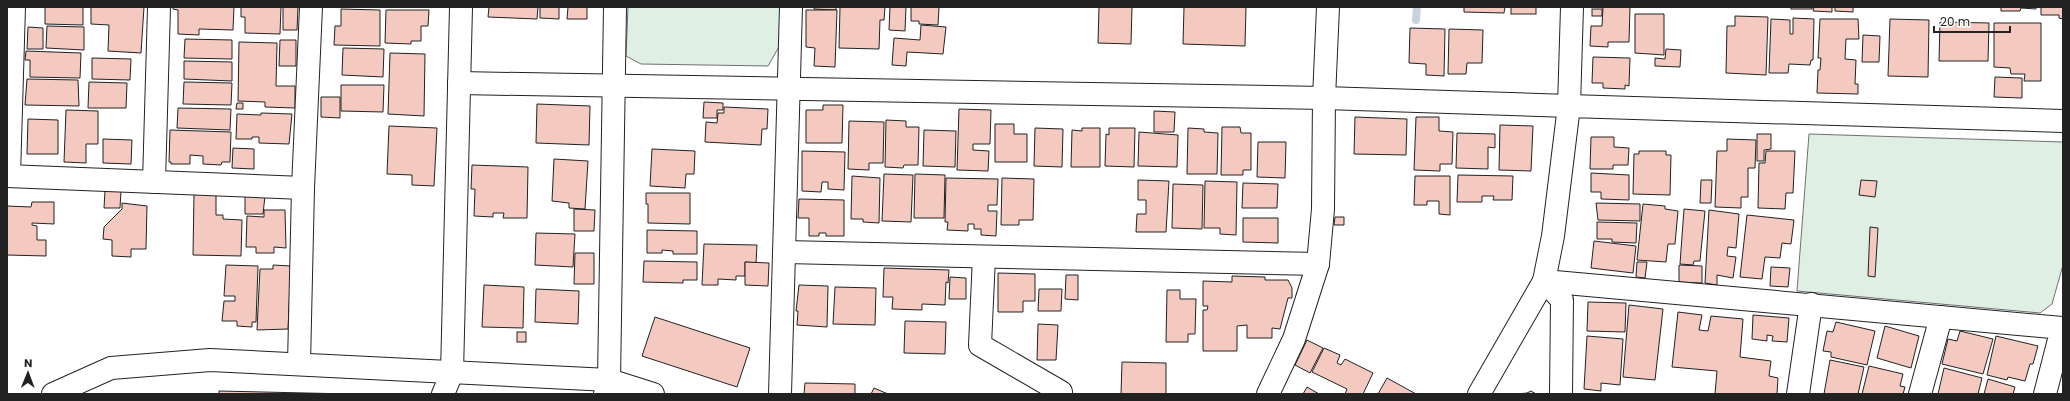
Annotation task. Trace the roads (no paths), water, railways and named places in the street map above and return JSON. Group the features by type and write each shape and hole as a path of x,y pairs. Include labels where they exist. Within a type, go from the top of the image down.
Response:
{"street":[{"path":"14,7 8,176 303,188"},
{"path":"154,182 159,7"},
{"path":"299,364 303,188 312,7"},
{"path":"443,394 452,373 461,7"},
{"path":"607,387 615,7"},
{"path":"780,394 786,252 791,7"},
{"path":"1268,394 1294,339 1318,264 1323,209 1324,98 1328,7"},
{"path":"1479,394 1544,281 1552,236 1569,106 1572,7"},
{"path":"459,83 1324,98 2063,121"},
{"path":"786,252 1318,264"},
{"path":"984,257 980,345 1062,393"},
{"path":"1544,281 2063,327 2045,394"},
{"path":"1544,281 1562,300 1561,394"},
{"path":"1798,394 1811,304"},
{"path":"1920,394 1941,317"},
{"path":"53,394 111,368 210,360 452,373 607,387 653,394"}],"waterway":[{"path":"1416,20 1417,7"}]}
